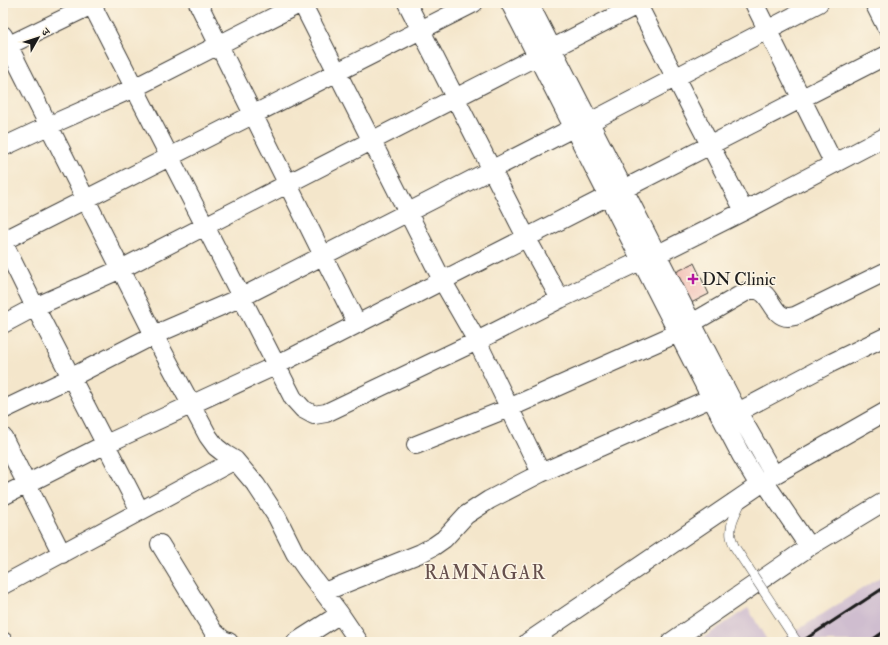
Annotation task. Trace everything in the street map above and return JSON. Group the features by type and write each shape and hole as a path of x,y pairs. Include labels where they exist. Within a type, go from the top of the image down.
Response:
{"street":[{"path":"198,3 357,324"},
{"path":"3,147 134,88 301,3 442,280 477,341 541,473"},
{"path":"406,3 526,237 560,299"},
{"path":"140,511 35,307 3,241 474,3"},
{"path":"510,3 544,52 616,192 658,254 738,412 766,480 809,547"},
{"path":"529,3 544,52"},
{"path":"754,3 834,164"},
{"path":"3,410 154,335 242,297 819,3"},
{"path":"874,3 885,25"},
{"path":"359,642 295,553 267,500 235,460 216,447 208,436 154,335 86,199 5,43 94,4 134,88 293,398 303,409 314,415 326,413 477,341 560,299 658,254 885,137"},
{"path":"3,324 35,307 121,269 639,4 744,211"},
{"path":"3,496 106,444 277,365 526,237 885,56"},
{"path":"616,192 640,261 711,398 741,455 766,480"},
{"path":"692,323 749,290 761,291 781,315 789,317 795,316 885,272"},
{"path":"416,445 509,408 678,333"},
{"path":"738,412 836,360 885,337"},
{"path":"324,592 421,553 434,546 444,539 466,515 489,500 541,473 711,398"},
{"path":"528,642 766,480 885,412"},
{"path":"3,437 62,554"},
{"path":"3,585 235,460"},
{"path":"671,642 809,547 885,501"},
{"path":"160,544 213,631 223,640 229,642"},
{"path":"296,642 340,614"}],"lane":[{"path":"744,495 733,519 731,528 731,537 734,546 797,642"}],"shaded area":[{"path":"885,574 885,642 779,642"},
{"path":"748,608 768,642 697,642"}],"building":[{"path":"694,263 709,294 691,303 676,272"}],"railway":[{"path":"801,642 885,587"},
{"path":"869,642 885,631"}],"place":[{"name":"DN Clinic","path":"693,279"}],"district":[{"name":"RAMNAGAR","path":"485,572"}]}
